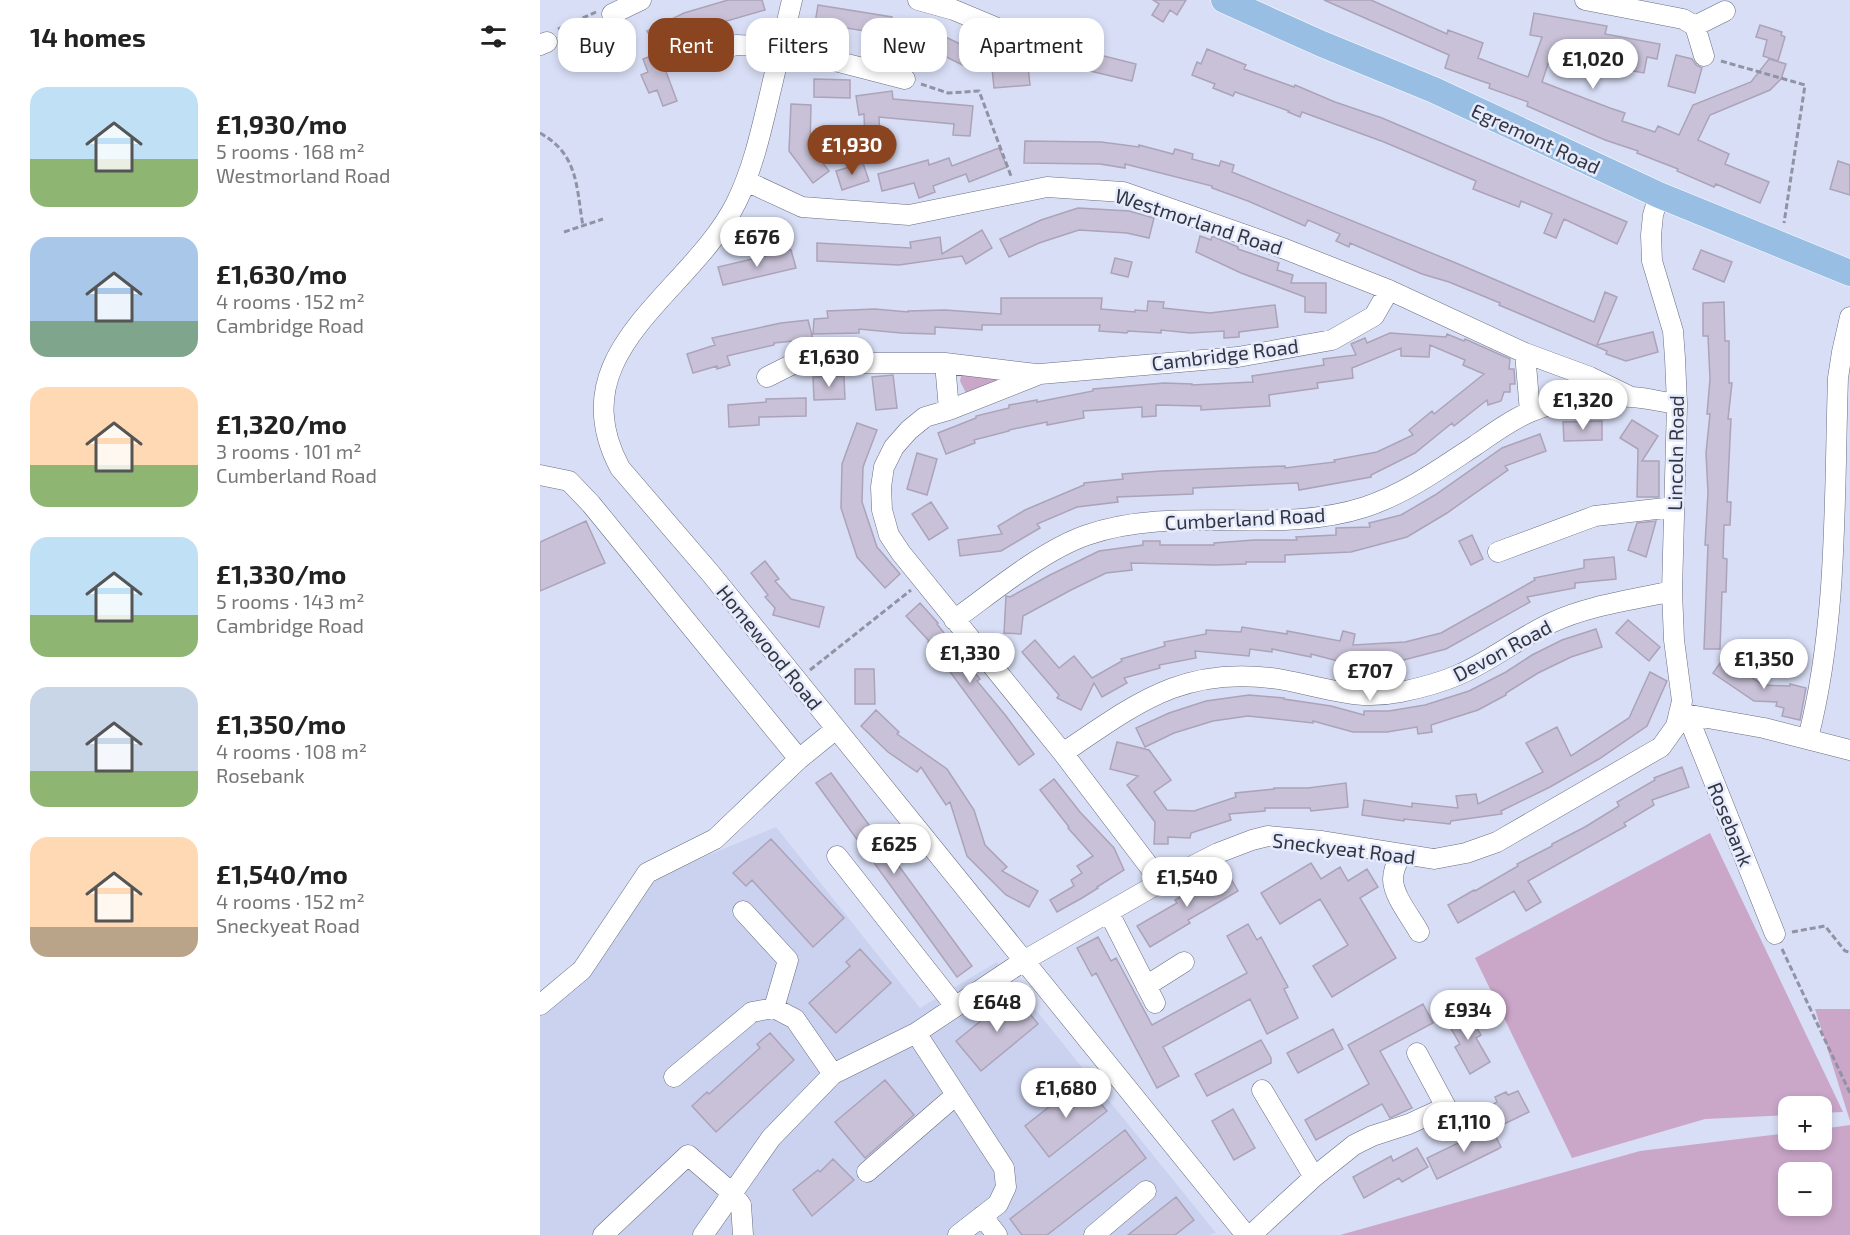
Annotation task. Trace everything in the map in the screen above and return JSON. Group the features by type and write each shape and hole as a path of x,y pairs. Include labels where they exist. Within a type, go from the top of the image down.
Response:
{"main road":[{"name":"Egremont Road","path":"1224,0 1255,7 1659,195 1850,273"}],"street":[{"path":"612,14 641,0"},
{"name":"Homewood Road","path":"788,18 792,0"},
{"path":"918,0 973,18"},
{"path":"1585,0 1683,19 1695,26 1704,56"},
{"path":"1695,26 1725,10"},
{"path":"849,65 905,79"},
{"name":"Homewood Road","path":"775,72 759,141 736,203 710,244 628,337 619,350 607,378 603,409 613,454 621,468 711,574 1246,1235"},
{"name":"Westmorland Road","path":"746,181 802,207 909,215 1047,187 1123,192 1285,249 1389,290 1525,353 1590,377 1631,397"},
{"name":"Lincoln Road","path":"1659,195 1653,214 1652,261 1673,331 1677,404 1672,591 1674,640 1683,714"},
{"name":"Cambridge Road","path":"767,377 795,363 945,363 1040,374 1238,357 1332,340 1374,316 1389,290"},
{"path":"1808,738 1823,667 1830,594 1838,378 1850,317"},
{"path":"1525,353 1530,412"},
{"path":"945,363 949,410"},
{"name":"Cambridge Road","path":"1040,374 926,417 909,429 894,447 884,467 881,487 882,510 889,535 922,581 1063,753 1161,882"},
{"name":"Cumberland Road","path":"954,620 1055,549 1088,535 1121,527 1153,523 1324,517 1366,507 1394,495 1425,478 1501,427 1530,412 1559,403 1598,397 1631,397 1677,404"},
{"path":"540,475 569,481 591,504 799,759"},
{"path":"1498,552 1595,516 1674,507"},
{"name":"Devon Road","path":"1063,753 1129,708 1183,683 1212,678 1243,677 1282,680 1367,696 1400,692 1432,685 1458,675 1555,621 1591,609 1672,591"},
{"path":"1683,714 1754,726 1850,750"},
{"name":"Sneckyeat Road","path":"703,1235 771,1138 833,1074 916,1033 1024,960 1161,882 1218,853 1268,836 1322,841 1434,859 1466,853 1497,842 1661,747 1683,714"},
{"name":"Rosebank","path":"1683,714 1775,934"},
{"path":"540,1005 582,970 647,873 715,839 799,759 836,729"},
{"path":"1401,855 1395,867 1393,880 1398,896 1419,932"},
{"path":"837,856 956,1006"},
{"path":"743,911 788,960 774,1008"},
{"path":"1109,913 1151,994 1184,962"},
{"path":"674,1077 752,1012 774,1008 795,1019 833,1074"},
{"path":"916,1033 1004,1168 1006,1187 998,1204 958,1235"},
{"path":"1251,1235 1314,1177 1354,1145 1446,1107 1417,1053"},
{"path":"1262,1090 1314,1177"},
{"path":"867,1172 956,1095"},
{"path":"603,1235 688,1155 732,1193 741,1205 743,1235"},
{"path":"1094,1235 1146,1191"},
{"path":"982,1216 997,1235"}],"path":[{"path":"544,44 550,33 599,11 612,14"},
{"path":"1704,56 1804,85 1780,246"},
{"path":"905,79 948,93 979,92 1017,193"},
{"path":"540,133 555,141 569,161 577,182 583,226"},
{"path":"564,232 603,219"},
{"path":"797,680 922,581"},
{"path":"1850,952 1845,951 1826,926 1775,934 1850,1093"}],"shaded area":[{"path":"962,372 1014,377 966,393 960,381"},
{"path":"776,827 920,1008 997,962 1216,1233 1208,1235 540,1235 540,992 617,939 621,892"},
{"path":"1710,833 1843,1112 1832,1112 1832,1096 1778,1096 1778,1115 1705,1119 1572,1158 1475,958"},
{"path":"1815,1009 1850,1009 1850,1121"},
{"path":"1850,1125 1850,1235 1340,1235 1640,1151 1778,1134 1778,1150 1832,1150 1832,1127"}],"building":[{"path":"728,0 762,0 765,10 734,19 674,18"},
{"path":"1153,0 1186,0 1177,15 1170,10 1163,22 1152,15 1159,4"},
{"path":"1324,0 1371,0 1447,34 1448,30 1483,43 1478,58 1528,77 1542,37 1530,35 1534,13 1607,26 1605,34 1660,44 1657,59 1647,57 1644,73 1582,62 1584,58 1552,52 1542,82 1625,113 1622,121 1655,132 1658,126 1679,135 1693,105 1751,82 1769,59 1786,64 1781,79 1770,90 1710,115 1698,140 1729,154 1725,164 1769,182 1760,203 1716,184 1714,187 1677,171 1678,169 1637,153 1638,151 1605,140 1527,106 1528,102 1489,88 1490,84 1445,68 1449,55"},
{"path":"818,5 892,17 861,18 861,30 849,28 849,18 816,18"},
{"path":"1760,25 1782,32 1781,35 1785,37 1778,61 1763,56 1767,40 1756,37"},
{"path":"947,38 959,43 959,63 947,57"},
{"path":"1207,49 1246,65 1244,69 1294,87 1295,85 1382,118 1627,222 1617,244 1564,219 1556,238 1544,233 1552,214 1521,201 1519,207 1473,189 1476,181 1384,142 1302,112 1300,117 1235,92 1233,96 1213,88 1215,84 1192,75 1197,62 1201,64"},
{"path":"1676,55 1692,59 1702,68 1695,93 1668,86"},
{"path":"1104,56 1136,64 1132,81 1094,72 1104,72"},
{"path":"648,57 648,72 643,59"},
{"path":"648,72 666,72 677,101 663,106 657,90 649,93 641,75"},
{"path":"992,72 1029,72 1030,85 994,88"},
{"path":"814,79 850,80 850,98 814,97"},
{"path":"892,91 893,99 973,106 970,136 953,135 954,124 879,117 880,141 865,141 864,114 859,115 856,96"},
{"path":"791,104 811,105 810,146 829,171 813,183 789,151"},
{"path":"1025,141 1101,142 1139,147 1139,145 1173,154 1175,149 1193,154 1192,159 1219,166 1221,161 1234,165 1232,172 1594,322 1605,292 1617,297 1597,345 1653,332 1658,352 1626,361 1606,354 1607,351 1499,305 1500,303 1449,282 1422,274 1350,243 1349,247 1336,241 1340,234 1308,220 1305,226 1212,188 1212,186 1125,164 1125,168 1100,164 1024,163"},
{"path":"999,148 1007,167 969,182 966,174 933,186 935,192 919,198 914,183 882,191 878,174 928,160 929,165 949,158 952,166"},
{"path":"1838,161 1850,165 1850,195 1830,189"},
{"path":"863,163 869,181 842,190 836,171"},
{"path":"1078,208 1129,211 1154,218 1149,238 1127,233 1079,230 1039,243 1009,257 1000,239 1041,220"},
{"path":"982,230 992,248 966,264 962,256 899,265 817,261 817,243 911,248 910,242 940,237 942,254"},
{"path":"1200,236 1211,240 1212,236 1238,249 1279,263 1277,270 1293,275 1291,283 1326,283 1326,313 1305,312 1305,297 1241,273 1196,252"},
{"path":"791,250 796,268 723,285 718,267"},
{"path":"1701,250 1732,262 1724,282 1693,269"},
{"path":"1115,258 1132,262 1128,277 1111,273"},
{"path":"1001,298 1102,298 1101,309 1135,312 1135,310 1147,311 1148,301 1164,302 1163,308 1210,313 1275,305 1278,327 1239,332 1239,337 1224,338 1224,331 1190,333 1161,330 1161,333 1128,331 1127,333 1099,331 1100,325 982,325 982,330 935,327 935,334 859,329 859,333 813,334 814,319 828,318 827,311 945,310 1001,314"},
{"path":"1724,302 1725,341 1729,341 1729,383 1732,383 1728,419 1731,419 1727,502 1731,502 1730,525 1724,525 1723,558 1727,559 1726,592 1722,592 1720,649 1704,649 1708,545 1705,545 1708,493 1706,453 1710,414 1707,414 1710,379 1708,336 1703,336 1703,303"},
{"path":"808,320 813,339 774,343 774,345 727,356 730,365 693,373 687,354 715,345 712,338 781,323"},
{"path":"1390,333 1446,337 1447,334 1464,341 1465,339 1510,359 1509,369 1514,369 1515,384 1510,384 1510,392 1504,392 1501,401 1488,405 1487,400 1454,426 1452,423 1415,453 1371,477 1299,490 1298,483 1193,488 1193,494 1117,497 1118,502 1077,507 1037,524 1040,528 1001,551 960,556 958,540 1002,534 998,526 1025,510 1084,485 1084,483 1123,479 1122,474 1161,471 1285,466 1285,468 1335,462 1334,460 1377,452 1413,435 1409,430 1432,411 1434,414 1484,374 1463,365 1465,360 1430,345 1429,357 1401,356 1401,348 1352,368 1353,378 1317,383 1318,388 1269,395 1270,406 1201,410 1201,406 1156,405 1156,416 1142,417 1142,407 1083,411 1084,418 1047,425 1047,422 1009,430 974,440 975,443 946,454 938,433 976,418 976,416 1009,408 1009,405 1037,400 1037,402 1093,391 1093,389 1164,383 1192,385 1253,382 1252,376 1324,365 1323,359 1356,355 1351,344 1365,338 1367,343"},
{"path":"893,375 897,408 876,410 872,377"},
{"path":"844,376 845,399 814,400 813,377"},
{"path":"806,398 806,416 759,417 759,425 729,427 728,405 766,402 766,399"},
{"path":"1632,420 1658,436 1642,461 1659,461 1659,497 1637,497 1638,449 1620,438"},
{"path":"1602,421 1602,440 1564,441 1563,422"},
{"path":"857,423 877,430 863,467 862,502 877,547 900,574 885,588 857,557 841,508 842,464"},
{"path":"1540,434 1546,451 1505,466 1508,470 1447,513 1407,537 1351,552 1285,555 1285,562 1215,565 1131,563 1132,570 1106,573 1023,616 1021,634 1004,633 1006,596 1010,597 1099,551 1143,545 1143,541 1160,541 1160,545 1214,545 1214,543 1254,540 1297,540 1296,537 1336,535 1336,528 1370,527 1369,523 1401,515 1435,495 1502,448"},
{"path":"917,453 937,459 927,495 907,489"},
{"path":"931,502 948,528 929,540 912,514"},
{"path":"586,521 605,563 540,591 540,542"},
{"path":"1656,521 1646,557 1628,550 1637,523"},
{"path":"1472,535 1483,559 1471,565 1459,541"},
{"path":"1614,557 1616,579 1575,583 1575,588 1527,597 1530,602 1446,649 1388,664 1357,666 1311,654 1311,657 1272,649 1272,652 1250,649 1249,656 1195,651 1196,658 1159,665 1160,668 1124,678 1127,683 1102,697 1094,683 1081,710 1057,698 1059,695 1022,652 1035,640 1059,668 1074,656 1092,678 1122,661 1121,659 1165,646 1164,642 1206,634 1206,630 1241,632 1242,627 1287,634 1287,631 1340,641 1343,631 1355,634 1353,645 1405,642 1441,633 1535,580 1534,578 1584,568 1584,560"},
{"path":"765,561 779,579 775,581 791,599 824,607 819,627 773,615 775,608 765,597 768,595 751,573"},
{"path":"920,603 938,623 980,679 977,681 1034,754 1019,765 929,641 906,616"},
{"path":"1628,620 1660,647 1649,661 1616,633"},
{"path":"1596,629 1602,647 1571,657 1538,673 1506,695 1478,710 1431,725 1432,732 1418,734 1417,727 1387,732 1353,732 1313,721 1313,723 1248,716 1213,721 1174,733 1145,747 1136,728 1169,713 1206,701 1249,695 1331,706 1364,715 1364,711 1389,711 1425,705 1469,691 1562,640"},
{"path":"1723,659 1763,685 1790,686 1790,684 1806,688 1800,720 1782,716 1784,708 1776,706 1777,702 1754,701 1713,673"},
{"path":"855,669 874,669 875,704 855,704"},
{"path":"1650,672 1667,681 1647,726 1599,759 1501,811 1502,814 1451,821 1450,824 1362,815 1364,800 1412,807 1412,803 1458,808 1456,796 1476,794 1478,804 1543,772 1526,743 1557,727 1571,756 1629,718"},
{"path":"876,710 899,732 897,734 947,769 974,810 985,845 1007,867 1002,871 1038,891 1029,907 1006,895 967,856 950,802 946,805 921,767 917,772 888,752 861,726"},
{"path":"1117,742 1149,750 1171,780 1154,792 1167,810 1194,811 1236,797 1235,793 1346,783 1348,807 1311,811 1310,808 1265,808 1265,811 1229,814 1231,820 1191,833 1190,838 1168,837 1168,844 1154,844 1155,822 1127,785 1138,776 1110,769"},
{"path":"1682,767 1689,787 1652,800 1654,805 1624,823 1626,826 1528,881 1541,902 1526,911 1514,891 1458,923 1448,905 1585,827 1619,806 1617,802 1655,780 1654,778"},
{"path":"831,773 972,966 957,977 816,783"},
{"path":"1054,779 1080,812 1114,848 1124,870 1057,912 1050,900 1074,886 1071,880 1082,873 1077,866 1093,856 1068,828 1040,790"},
{"path":"771,839 844,918 813,947 752,880 746,886 733,873"},
{"path":"1311,863 1321,879 1340,867 1348,881 1367,869 1378,887 1360,898 1396,958 1332,997 1313,966 1348,945 1320,899 1280,924 1261,893"},
{"path":"1226,870 1238,891 1188,920 1190,923 1150,947 1137,926 1177,903 1175,900"},
{"path":"1248,924 1257,940 1261,937 1288,987 1284,989 1298,1018 1267,1034 1250,999 1163,1047 1179,1076 1157,1088 1096,973 1092,976 1077,948 1098,937 1111,961 1116,958 1152,1025 1247,973 1227,936"},
{"path":"860,949 891,983 836,1033 809,1003 850,966 846,962"},
{"path":"1014,994 1038,1024 981,1071 956,1041"},
{"path":"1423,1004 1433,1023 1380,1051 1412,1108 1390,1118 1382,1104 1316,1140 1305,1120 1369,1084 1348,1045"},
{"path":"1466,1009 1481,1035 1476,1038 1490,1062 1470,1074 1455,1047 1460,1044 1446,1020"},
{"path":"1333,1029 1343,1049 1298,1073 1287,1053"},
{"path":"770,1033 794,1060 716,1132 692,1106 707,1092 709,1094 760,1048 757,1044"},
{"path":"1261,1040 1271,1058 1271,1063 1207,1096 1195,1074"},
{"path":"885,1080 914,1115 865,1158 835,1122"},
{"path":"1082,1081 1107,1111 1049,1157 1025,1126"},
{"path":"1518,1091 1529,1112 1500,1126 1490,1106 1497,1102 1495,1097 1506,1092 1508,1095"},
{"path":"1233,1109 1255,1148 1234,1160 1212,1121"},
{"path":"1491,1127 1501,1147 1437,1179 1427,1158"},
{"path":"1125,1130 1146,1158 1047,1235 1022,1235 1010,1219"},
{"path":"1417,1148 1428,1167 1402,1182 1399,1178 1364,1198 1353,1177 1391,1156 1393,1161"},
{"path":"833,1159 854,1180 812,1216 793,1190 818,1170 820,1172"},
{"path":"1176,1197 1194,1220 1175,1235 1128,1235"}]}
